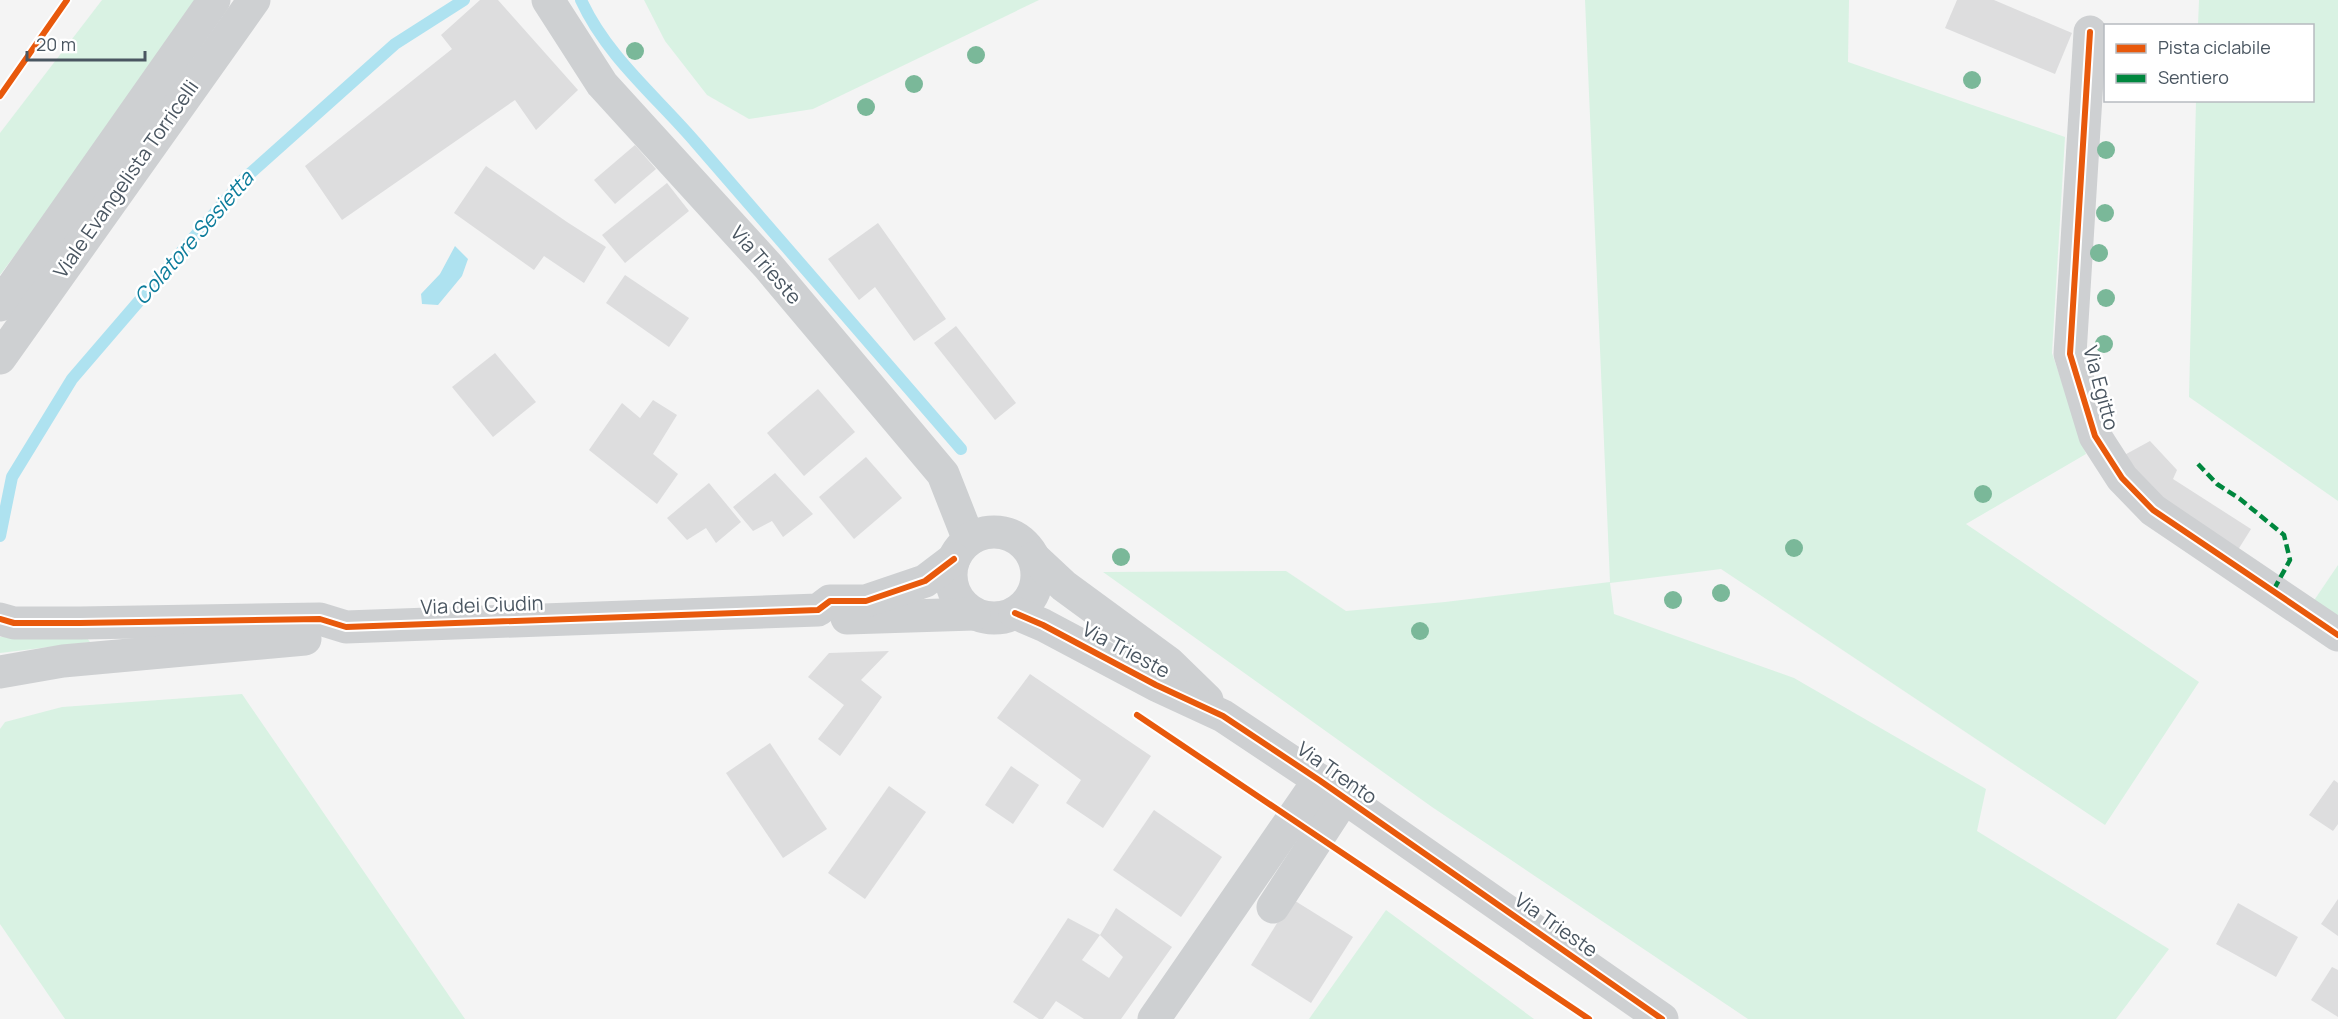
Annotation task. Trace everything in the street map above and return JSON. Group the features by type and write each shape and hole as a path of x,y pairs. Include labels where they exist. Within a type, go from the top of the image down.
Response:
{"street":[{"name":"Viale Evangelista Torricelli","path":"0,304 214,0"},
{"name":"Viale Evangelista Torricelli","path":"0,358 254,0"},
{"name":"Via Trieste","path":"548,0 602,84 768,266 943,474 961,549"},
{"name":"Via Egitto","path":"2090,32 2070,354 2095,436 2122,478 2152,510 2338,635"},
{"path":"993,531 1006,533 1017,538 1034,558 1037,583 1033,595 1025,606 1015,613 1002,618 988,618 974,614 964,606 954,590 951,571 961,549 980,534 993,531"},
{"name":"Via dei Ciudin","path":"0,619 14,623 80,623 320,619 346,627 818,610 830,601 866,601 925,581 961,549"},
{"name":"Via Trieste","path":"1034,558 1064,586 1170,663 1223,716"},
{"name":"Via dei Ciudin","path":"818,610 830,619 974,614"},
{"name":"Via Trieste","path":"1015,613 1043,625 1156,685 1223,716"},
{"name":"Via dei Ciudin","path":"0,672 63,662 324,638 346,627"},
{"name":"Via Trento","path":"1223,716 1432,858"},
{"path":"1273,907 1332,789"},
{"path":"1154,1019 1332,789"},
{"name":"Via Trieste","path":"1432,858 1662,1019"}],"green space":[{"path":"102,0 206,0 0,275 0,133"},
{"path":"644,0 1039,0 813,109 749,119 707,95 665,41"},
{"path":"1585,0 1849,0 1848,62 2065,137 2052,353 2086,454 1966,524 2199,682 2105,825 1721,569 1610,583 1614,614 1794,678 1986,789 1977,831 2169,949 2116,1019 1748,1019 1432,807 1103,572 1286,571 1346,611 1445,602 1610,582"},
{"path":"2199,0 2338,0 2338,501 2189,397 2196,102 2314,102 2314,24 2198,24"},
{"path":"2338,565 2338,619 2313,602"},
{"path":"0,637 87,638 90,642 0,653"},
{"path":"242,694 465,1019 65,1019 0,924 0,729 5,722 62,707"},
{"path":"1386,910 1534,1019 1309,1019"}],"water":[{"path":"455,246 468,259 462,276 438,305 422,304 421,294 440,274"}],"building":[{"path":"480,0 498,0 578,90 536,130 515,100 342,220 305,166 452,49 441,35"},
{"path":"1957,0 1994,0 2072,33 2055,74 1945,28"},
{"path":"635,145 656,169 615,204 594,180"},
{"path":"486,166 606,247 584,283 544,256 534,270 454,213"},
{"path":"667,183 689,211 625,263 602,235"},
{"path":"878,223 946,319 914,341 875,287 859,300 828,259"},
{"path":"625,275 689,318 669,347 606,303"},
{"path":"956,326 1016,403 995,420 934,343"},
{"path":"495,353 536,402 493,437 452,387"},
{"path":"818,389 855,432 804,476 767,433"},
{"path":"653,400 677,415 653,454 678,474 657,504 589,450 622,403 640,418"},
{"path":"2150,441 2177,470 2173,479 2251,529 2236,553 2157,503 2119,458"},
{"path":"866,457 902,498 854,539 819,497"},
{"path":"775,473 813,514 783,537 772,521 753,531 733,507"},
{"path":"709,483 741,522 716,543 706,528 687,540 667,518"},
{"path":"889,651 861,680 882,697 840,756 818,739 844,705 808,677 829,653"},
{"path":"1030,674 1151,756 1103,828 1066,803 1081,780 997,718"},
{"path":"770,743 827,829 783,858 726,773"},
{"path":"1011,766 1039,785 1013,824 985,805"},
{"path":"2334,780 2338,783 2338,824 2333,831 2309,815"},
{"path":"889,786 926,812 865,899 828,873"},
{"path":"1154,810 1222,857 1181,917 1113,870"},
{"path":"1292,899 1353,937 1311,1003 1251,965"},
{"path":"2338,899 2338,936 2321,924"},
{"path":"2238,903 2298,937 2276,977 2216,944"},
{"path":"1116,908 1172,947 1121,1019 1084,1019 1056,1001 1043,1019 1039,1019 1013,1002 1068,918 1100,935","holes":["1100,935 1123,957 1109,978 1082,960"]},
{"path":"2332,967 2338,970 2338,1017 2311,1000"}],"waterway":[{"name":"Colatore Sesietta","path":"0,536 12,477 72,379 244,179 395,44 464,0"},
{"path":"581,0 604,40 634,76 697,144 961,449"}],"marked path":[{"path":"2198,464 2217,484 2240,499 2284,535 2290,560 2273,591"}],"cycle path":[{"path":"0,96 67,0"},
{"path":"2090,32 2070,354 2095,436 2122,478 2153,510 2338,635"},
{"path":"0,619 14,623 320,619 346,627 818,610 830,601 866,601 925,581 954,559"},
{"path":"1015,613 1043,625 1156,685 1223,716 1319,780 1662,1019"},
{"path":"1137,715 1589,1019"}]}
